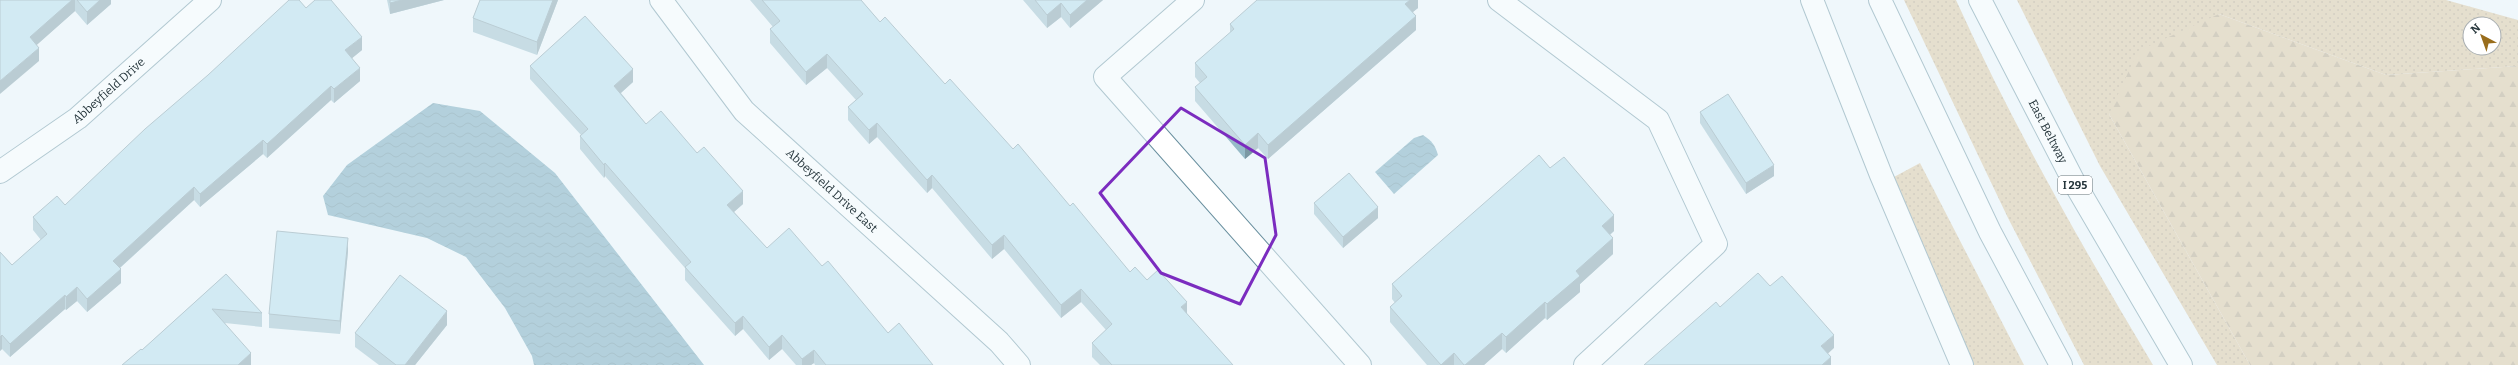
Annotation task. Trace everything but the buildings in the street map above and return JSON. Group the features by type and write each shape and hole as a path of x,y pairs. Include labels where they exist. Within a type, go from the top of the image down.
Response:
{"main road":[{"name":"Abbeyfield Drive","path":"0,172 78,118 210,0"},
{"name":"Abbeyfield Drive East","path":"661,0 744,111 999,342 1019,365"},
{"path":"1193,0 1105,77 1360,365"},
{"path":"1499,0 1658,120 1716,244 1585,365"},
{"path":"1812,0 1884,182 1962,365"},
{"path":"1880,0 1990,232 2061,365"},
{"name":"East Beltway","path":"1980,0 2075,184 2180,365"}],"highlighted area":[{"path":"1181,108 1265,158 1276,235 1240,304 1161,273 1100,193"}],"green space":[{"path":"1904,0 1956,0 2001,93 2049,185 2153,365 2084,365 2008,218"},
{"path":"2017,0 2446,0 2518,20 2518,66 2386,75 2219,14 2109,114 2250,365 2217,365 2100,166"},
{"path":"2219,14 2386,75 2518,66 2518,365 2250,365 2109,114 2138,51"},
{"path":"1920,163 2024,365 1974,365 1894,177"}],"water":[{"path":"433,103 480,111 555,173 704,365 534,365 532,356 505,308 466,257 427,238 328,215 323,196 347,165"},
{"path":"1423,135 1429,139 1436,148 1438,155 1394,194 1375,172 1414,138"}]}
